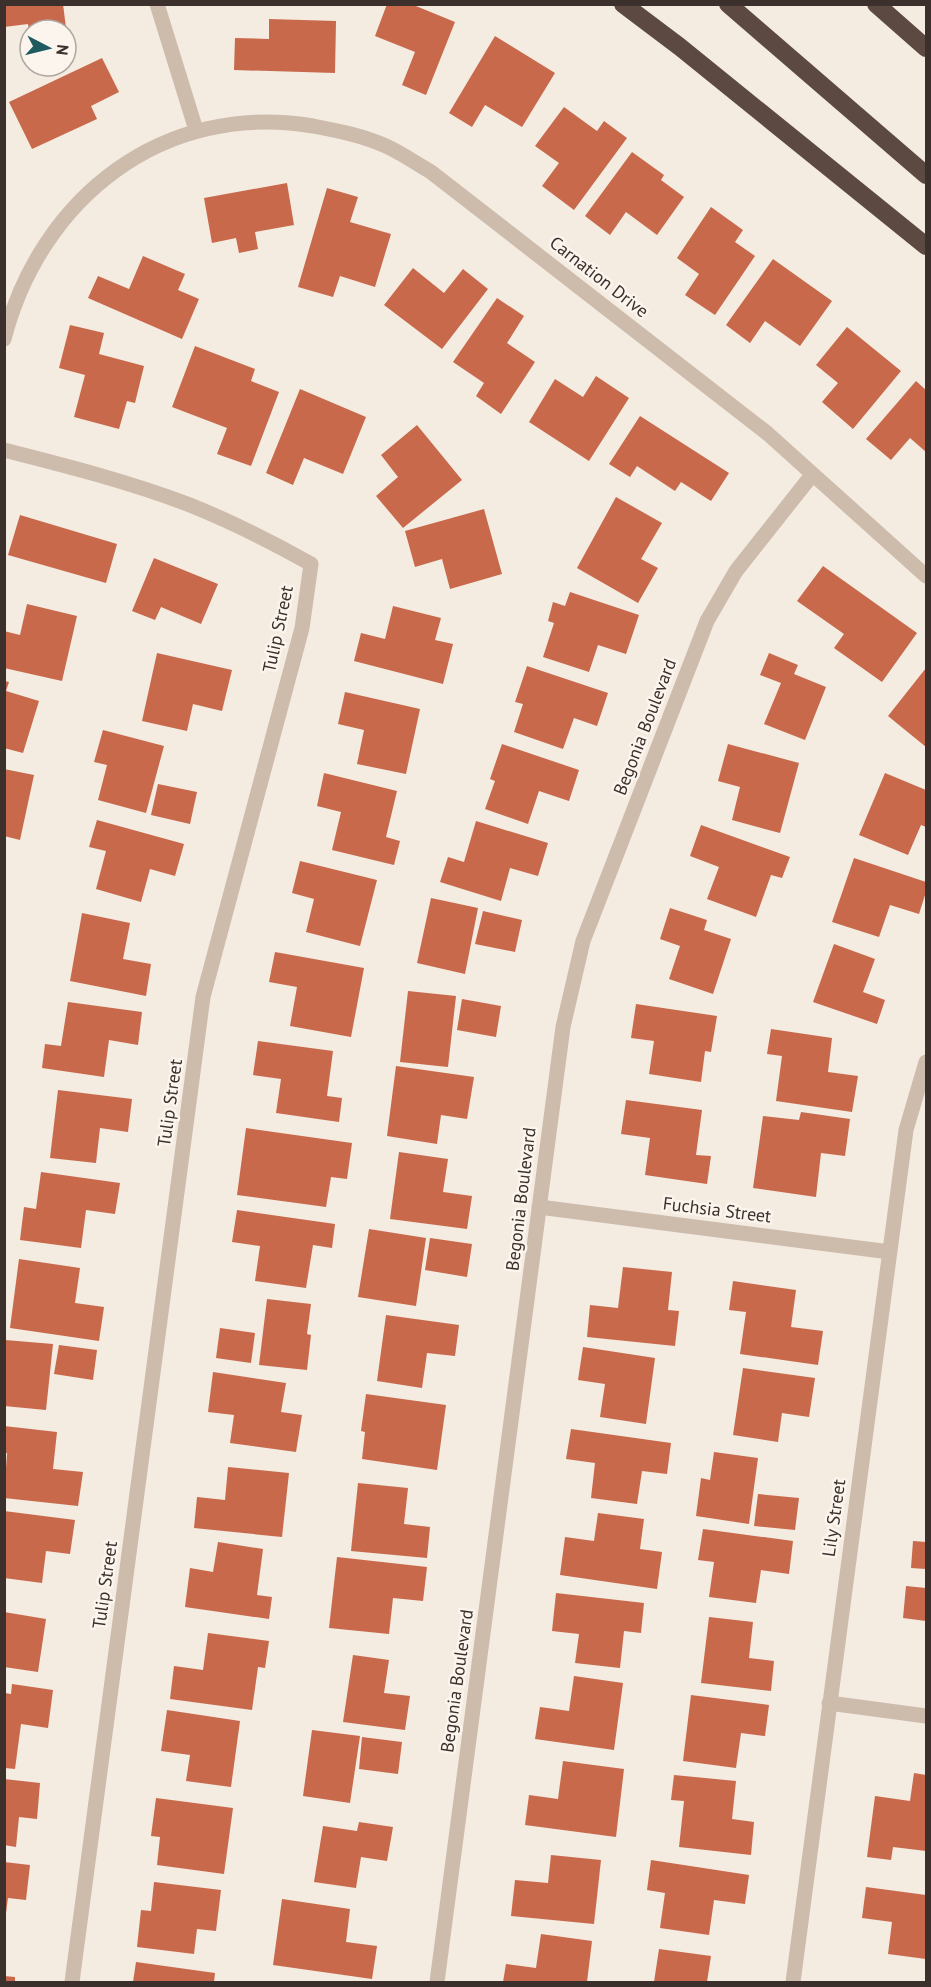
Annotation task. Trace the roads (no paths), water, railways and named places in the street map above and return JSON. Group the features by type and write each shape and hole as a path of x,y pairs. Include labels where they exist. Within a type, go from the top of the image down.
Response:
{"highway":[{"path":"623,4 680,47 927,246"},
{"path":"728,4 927,175"},
{"path":"876,4 927,48"}],"street":[{"path":"157,4 196,130"},
{"name":"Carnation Drive","path":"4,339 13,308 39,252 78,202 114,172 154,147 196,130 242,122 292,123 342,131 388,147 431,172 493,219 767,433 927,576"},
{"name":"Tulip Street","path":"4,450 114,480 191,506 262,537 311,564 302,628 203,998 72,1983"},
{"name":"Begonia Boulevard","path":"437,1983 563,1027 583,941 707,621 735,571 812,475"},
{"name":"Lily Street","path":"794,1983 906,1130 927,1062"},
{"name":"Fuchsia Street","path":"539,1206 890,1252"},
{"path":"829,1703 927,1716"}]}
